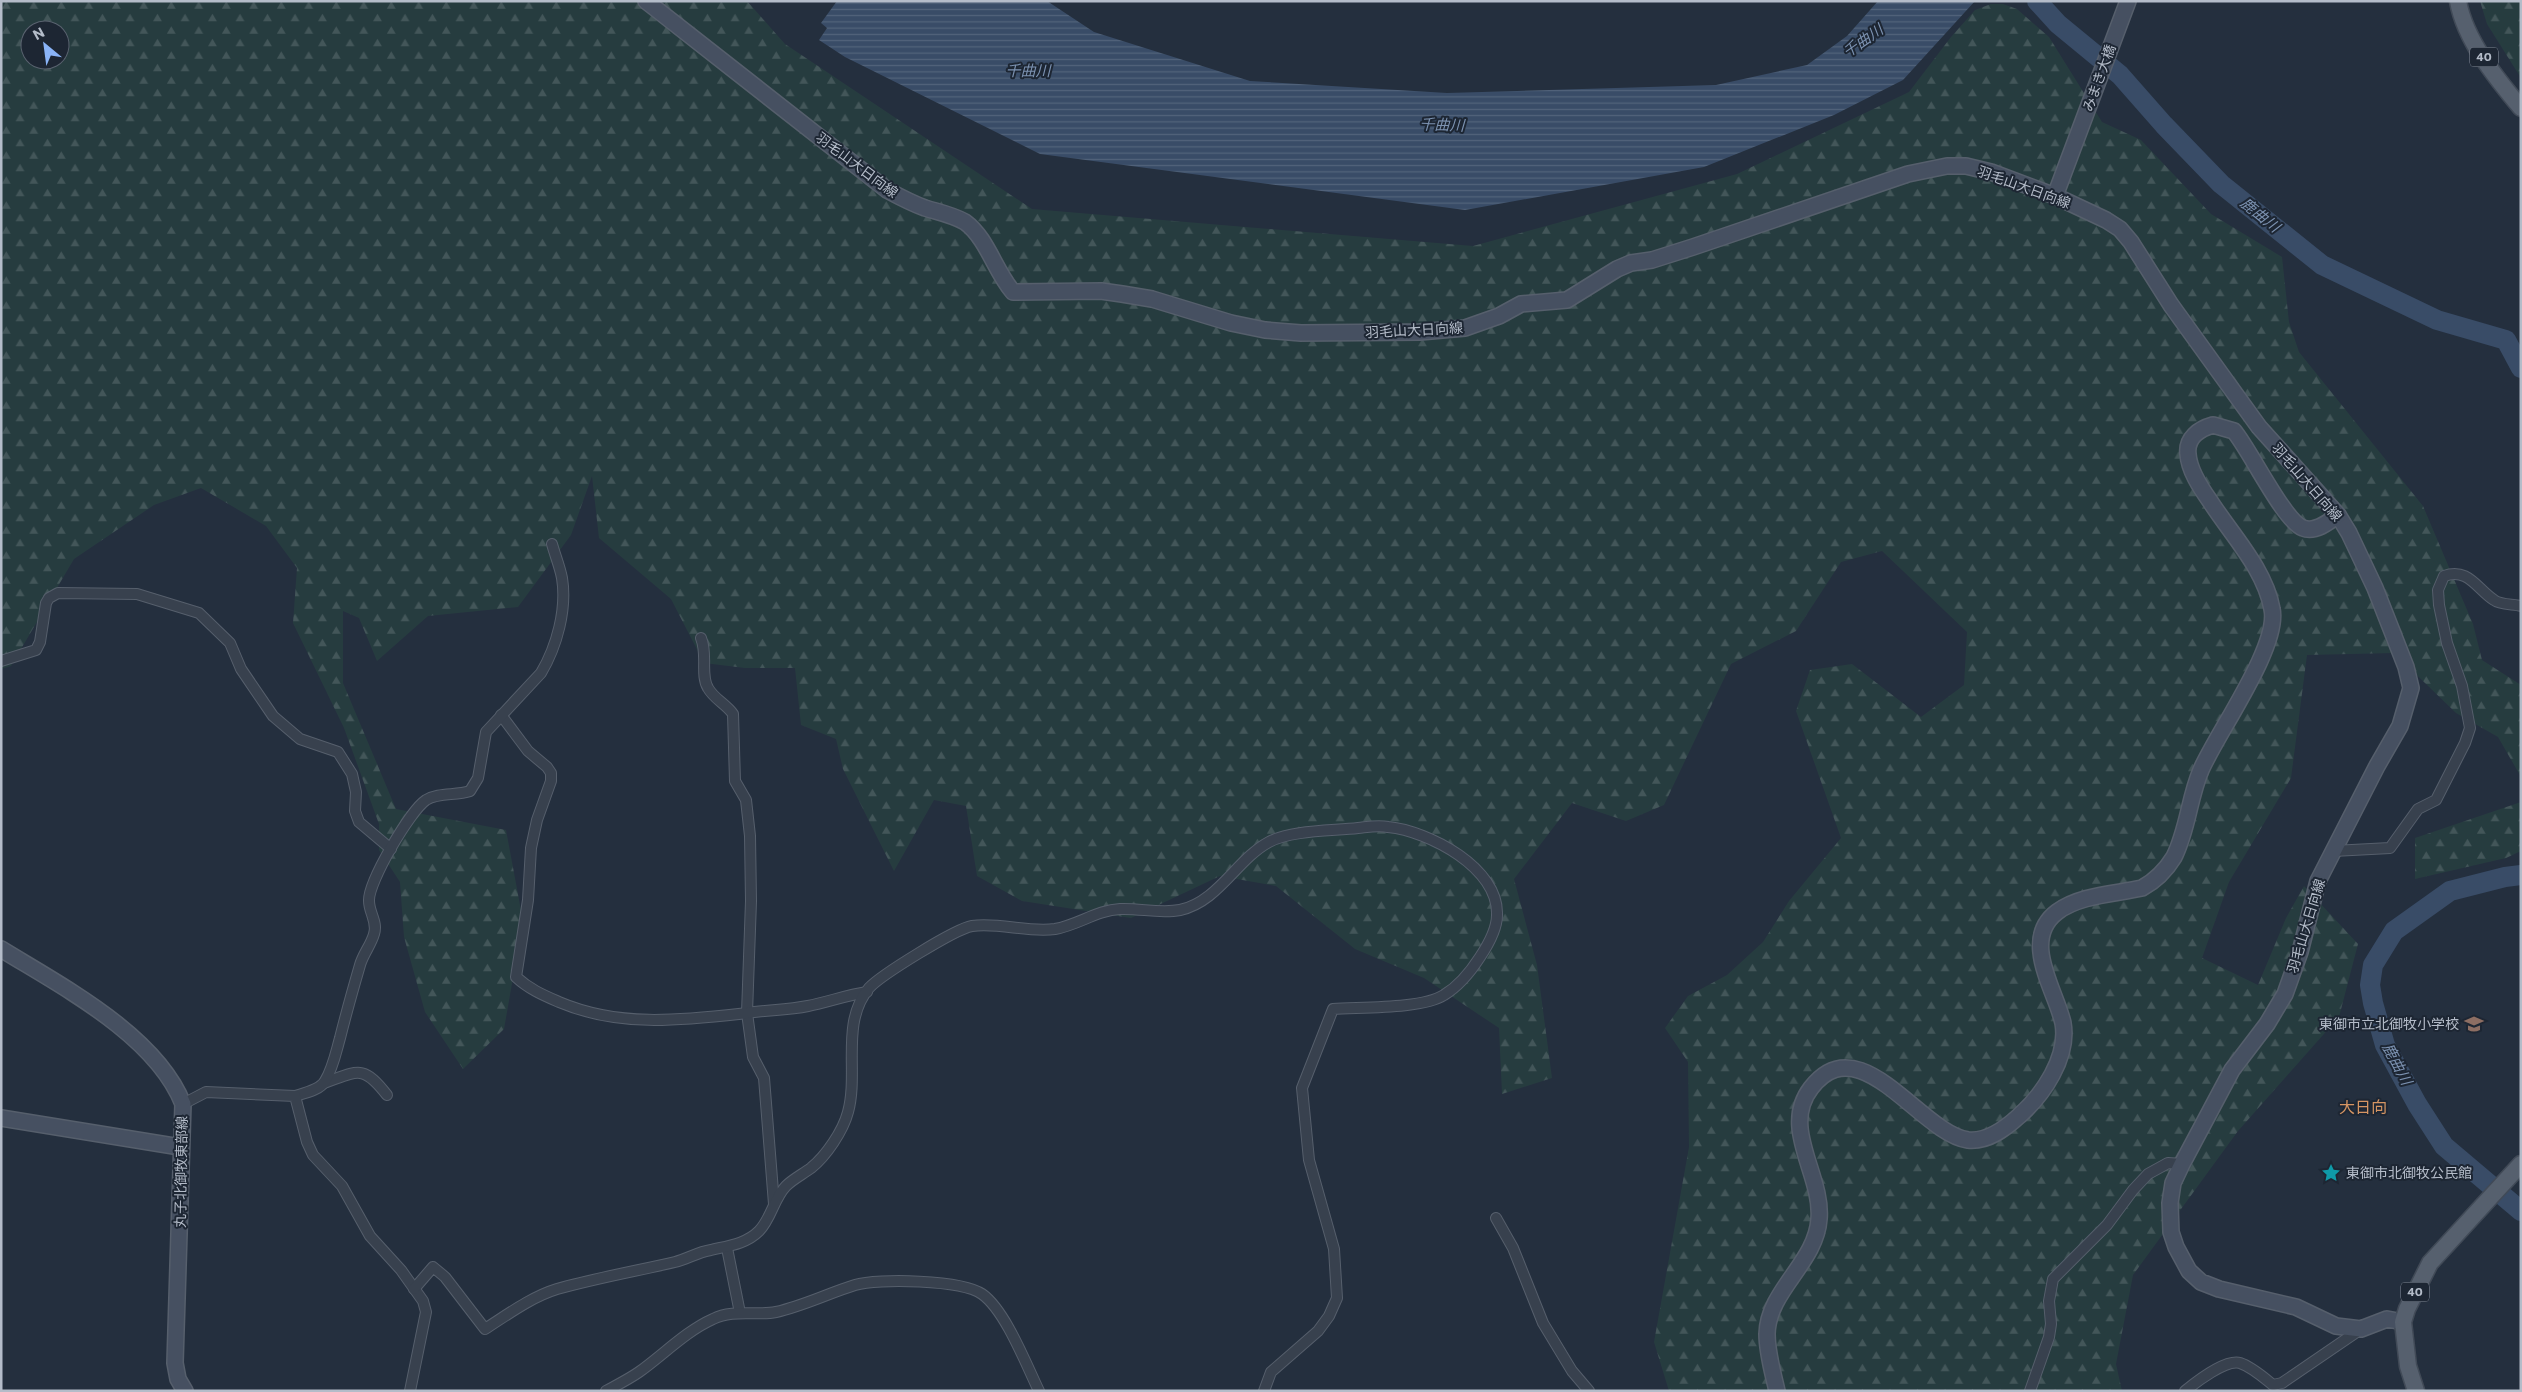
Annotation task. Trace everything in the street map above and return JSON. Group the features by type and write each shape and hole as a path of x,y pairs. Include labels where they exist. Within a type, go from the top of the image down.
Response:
{"main road":[{"name":"羽毛山大日向線","path":"646,1 887,190 905,201 966,223 980,238 1002,279 1013,292 1101,291 1152,299 1232,323 1265,330 1311,333 1420,332 1465,328 1499,316 1521,304 1567,300 1617,269 1631,263 1652,260 1685,250 1826,201 1929,169 1946,166 1966,166 1991,172 2055,196 2106,220 2120,229 2131,242 2171,305 2259,427 2338,515 2349,533 2375,588 2406,667 2410,688 2400,726 2318,881 2300,952 2285,994 2267,1024 2232,1070 2182,1164 2174,1183 2170,1202 2171,1232 2176,1247 2189,1271 2201,1282 2219,1289 2296,1307 2336,1326 2361,1329 2387,1319 2403,1322"},
{"name":"みまき大橋","path":"2055,196 2128,1"},
{"name":"40","path":"2458,1 2461,17 2471,37 2521,108"},
{"path":"1778,1391 1767,1334 1770,1317 1775,1304 1806,1256 1819,1228 1819,1192 1798,1124 1800,1109 1810,1088 1816,1081 1835,1070 1852,1069 1866,1071 1880,1079 1941,1129 1968,1140 1981,1139 1993,1135 2006,1128 2022,1114 2051,1076 2060,1056 2063,1037 2063,1024 2042,962 2043,937 2047,924 2055,913 2074,903 2142,888 2150,884 2168,866 2184,833 2193,793 2210,749 2258,664 2268,640 2273,610 2260,576 2203,491 2189,465 2187,452 2192,438 2203,428 2213,425 2234,431 2286,511 2303,528 2315,528 2338,515"},
{"name":"丸子北御牧東部線","path":"1,949 62,986 134,1039 176,1086 182,1104 175,1363 178,1379 185,1391"},
{"path":"1,1118 180,1148"},
{"name":"40","path":"2416,1391 2408,1366 2403,1322 2407,1309 2430,1263 2521,1164"}],"street":[{"path":"324,1083 332,1064 361,962 375,933 375,920 368,901 391,848 418,807 438,796 459,795 470,792 478,778 486,732 541,673 560,622 563,588 552,544"},
{"path":"2333,851 2390,848 2418,809 2436,800 2465,743 2470,728 2469,712 2447,643 2439,605 2438,590 2444,576 2452,573 2462,574 2477,584 2495,602 2521,606"},
{"path":"1,661 36,650 40,642 46,603 48,598 58,593 117,592 137,594 199,613 230,643 241,669 273,716 300,739 338,752 352,774 356,792 355,811 359,822 391,848"},
{"path":"701,638 706,649 704,673 707,687 733,714 735,781 746,800 750,836 751,901 748,1012 753,1057 764,1078 774,1204"},
{"path":"501,715 528,751 551,773 551,781 537,820 531,848 528,900 516,977 538,993 576,1009 619,1019 652,1022 808,1006 843,995 867,992"},
{"path":"414,1289 434,1267 445,1277 484,1329 531,1300 553,1290 682,1260 709,1250 727,1248 749,1238 761,1229 784,1187 814,1165 834,1141 847,1118 851,1099 854,1018 860,1002 872,985 950,934 970,926 1052,930 1108,910 1125,908 1164,911 1184,910 1208,895 1237,871 1258,848 1273,839 1293,835 1382,826 1404,829 1429,837 1444,845 1479,873 1496,899 1498,917 1494,933 1486,948 1464,979 1444,995 1430,1001 1333,1009 1302,1088 1309,1160 1334,1249 1337,1298 1329,1316 1318,1331 1271,1372 1264,1391"},
{"path":"182,1104 206,1092 295,1096 356,1071 363,1072 374,1079 387,1094"},
{"path":"295,1096 307,1142 313,1155 342,1186 370,1236 401,1270 422,1301 426,1312 410,1391"},
{"path":"2030,1391 2049,1337 2051,1324 2049,1289 2053,1279 2108,1225 2133,1190 2148,1174 2168,1163 2182,1164"},
{"path":"1496,1218 1513,1248 1544,1323 1572,1372 1589,1391"},
{"path":"727,1248 740,1313"},
{"path":"606,1391 637,1374 715,1317 740,1313 775,1312 856,1284 874,1281 968,1287 981,1293 993,1304 1039,1391"},
{"path":"2185,1391 2219,1368 2238,1362 2249,1367 2273,1385 2282,1383 2361,1329"}],"green space":[{"path":"1,1 747,1 785,44 1032,209 1473,246 1737,174 1909,92 1951,37 1975,10 1991,4 2003,4 2017,9 2049,37 2102,122 2141,140 2211,214 2282,257 2289,322 2299,352 2423,506 2473,624 2482,660 2521,685 2521,777 2498,737 2456,713 2394,653 2307,655 2291,778 2229,882 2202,958 2258,985 2286,918 2304,886 2358,944 2339,1017 2238,1131 2133,1275 2116,1364 2122,1391 1669,1391 1654,1342 1689,1147 1688,1062 1665,1028 1688,996 1727,975 1763,942 1789,901 1841,838 1796,711 1810,670 1852,664 1921,717 1964,685 1967,632 1882,551 1841,562 1796,631 1731,664 1664,805 1626,821 1572,803 1514,879 1537,965 1552,1078 1502,1094 1499,1028 1424,978 1355,949 1276,886 1220,876 1131,918 1022,901 977,876 966,806 934,800 894,871 843,769 836,739 801,725 795,668 745,668 704,663 671,599 599,538 592,476 571,535 518,607 428,616 377,661 359,618 343,611 343,683 396,809 506,830 523,921 504,1029 463,1069 425,1012 404,937 400,882 379,850 379,824 344,728 293,623 297,568 266,526 201,488 154,505 74,559 11,666 1,669"},
{"path":"2480,1 2521,1 2521,78 2487,24"},
{"path":"2521,802 2521,851 2506,858 2415,879 2415,838"}],"water":[{"name":"千曲川","path":"837,1 1047,1 1094,32 1250,81 1447,93 1716,85 1807,65 1847,36 1878,1 1975,1 1903,80 1834,115 1704,167 1465,210 1040,154 845,57 819,40 827,28 821,23"}],"waterway":[{"name":"鹿曲川","path":"2037,1 2058,24 2120,75 2164,125 2221,184 2322,265 2437,320 2506,340 2521,368"},
{"name":"鹿曲川","path":"2521,875 2505,877 2450,891 2394,931 2373,965 2370,985 2385,1045 2417,1104 2444,1146 2521,1211"}],"place":[{"name":"東御市立北御牧小学校","path":"2474,1024"},
{"name":"東御市北御牧公民館","path":"2331,1173"}],"district":[{"name":"大日向","path":"2363,1107"}]}
